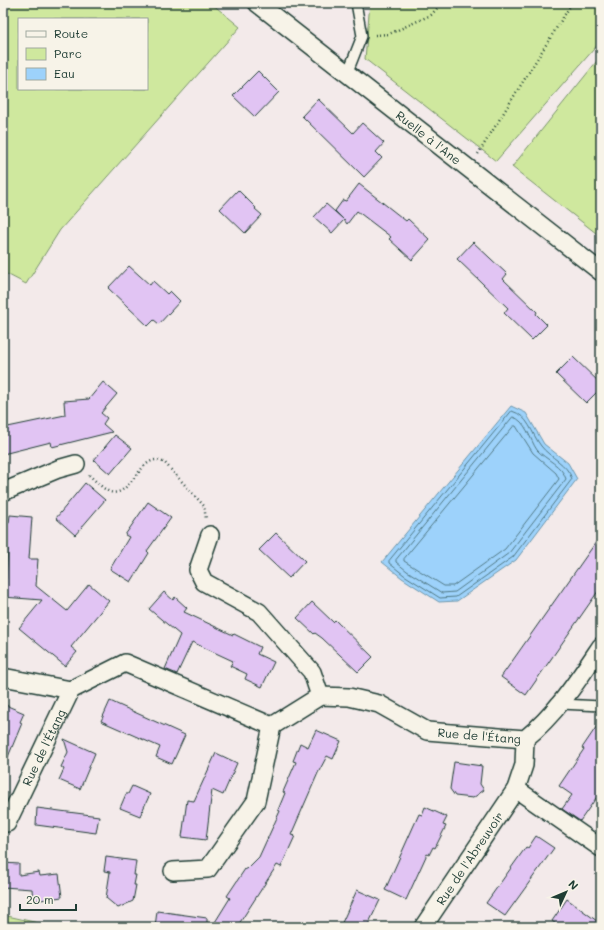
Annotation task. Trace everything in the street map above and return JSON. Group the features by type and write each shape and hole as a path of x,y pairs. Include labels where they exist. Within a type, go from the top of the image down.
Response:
{"street":[{"name":"Ruelle à l'Ane","path":"257,3 601,272"},
{"path":"3,492 58,469 76,464"},
{"path":"173,871 208,870 256,801 272,726 320,696 312,672 259,612 204,582 198,570 210,535"},
{"name":"Rue de l'Étang","path":"320,696 349,697 379,704 427,731 525,739 541,726 561,704 601,646"},
{"path":"3,677 71,690 124,663 272,726"},
{"name":"Rue de l'Étang","path":"3,823 7,823 71,690"},
{"name":"Rue de l'Abreuvoir","path":"423,927 516,789 524,765 525,739"},
{"path":"516,789 601,848"}],"lane":[{"path":"348,74 362,36 356,3"},
{"path":"561,704 601,706"}],"path":[{"path":"362,36 389,34 431,14 442,3"},
{"path":"468,169 572,3"},
{"path":"76,464 108,491 114,492 122,491 149,462 157,460 165,463 204,506 210,535"}],"green space":[{"path":"3,3 211,3 240,27 60,230 26,284 3,272"},
{"path":"370,3 601,3 601,41 496,161 365,59"},
{"path":"601,56 601,237 512,167"},
{"path":"3,915 56,927 3,927"}],"water":[{"path":"511,406 526,413 544,444 568,463 577,479 516,560 457,601 439,602 402,578 382,562"}],"building":[{"path":"258,71 279,92 255,117 233,96"},
{"path":"318,99 353,133 362,123 384,143 376,152 382,158 364,177 302,116"},
{"path":"359,184 406,221 408,219 430,240 412,260 389,239 391,237 357,211 347,224 344,220 332,233 314,217 326,204 343,219 335,211 343,200 346,201"},
{"path":"238,190 262,215 245,233 220,209"},
{"path":"473,242 507,274 503,279 537,312 536,314 547,325 532,340 504,313 508,308 457,259"},
{"path":"129,266 150,285 153,281 167,294 170,291 180,301 159,324 154,320 148,326 108,288"},
{"path":"573,357 601,384 601,388 586,403 556,374"},
{"path":"103,382 117,394 101,413 107,418 103,424 112,432 52,447 51,442 3,454 3,428 65,415 64,401 89,399"},
{"path":"115,435 132,448 110,474 94,460"},
{"path":"85,483 105,500 75,535 56,518"},
{"path":"148,502 171,518 147,551 149,553 131,582 110,569 129,537 125,535"},
{"path":"10,515 32,517 29,559 38,559 36,586 67,611 89,584 109,601 71,647 77,652 65,666 19,628 42,600 3,597 3,579 6,579 8,549 5,548 7,523 9,523"},
{"path":"276,533 305,561 289,578 259,550"},
{"path":"601,535 601,587 526,695 501,677"},
{"path":"164,592 173,600 175,597 187,608 184,612 260,647 257,654 274,662 262,687 245,679 247,674 230,666 233,661 192,642 177,674 165,669 180,635 149,609"},
{"path":"312,602 333,622 335,620 373,657 358,672 322,638 315,633 314,634 297,618"},
{"path":"110,701 185,735 172,764 156,757 160,747 101,721"},
{"path":"3,704 24,713 20,722 22,723 3,769"},
{"path":"601,720 601,791 580,821 562,809 572,795 559,786 584,749 582,748"},
{"path":"316,730 341,741 333,759 327,756 318,773 291,835 295,836 281,867 277,865 237,927 212,927 230,898 227,896 245,869 247,869 259,857 280,811 278,810 285,793 283,792 296,762 293,761 300,743 308,747"},
{"path":"64,739 95,753 80,789 59,780 64,769 61,767 68,752"},
{"path":"216,753 237,763 223,795 212,790 206,840 182,837 187,800 194,801"},
{"path":"454,762 482,766 480,784 484,790 473,798 455,796 450,789"},
{"path":"132,786 150,794 140,816 120,808 126,794 128,794"},
{"path":"425,807 447,817 443,825 446,826 435,848 433,847 429,855 427,854 406,900 385,890 419,814 422,815"},
{"path":"37,808 99,816 96,833 36,825"},
{"path":"536,836 554,848 505,916 486,903 526,847 528,848"},
{"path":"106,857 136,861 134,885 136,885 133,901 118,908 106,898 110,872 104,871"},
{"path":"3,863 19,864 19,875 39,872 40,876 59,874 62,897 33,901 32,889 3,887"},
{"path":"357,890 380,900 367,927 340,927"},
{"path":"567,899 601,924 601,927 560,927 552,921"},
{"path":"157,911 207,918 207,927 155,927"}]}
